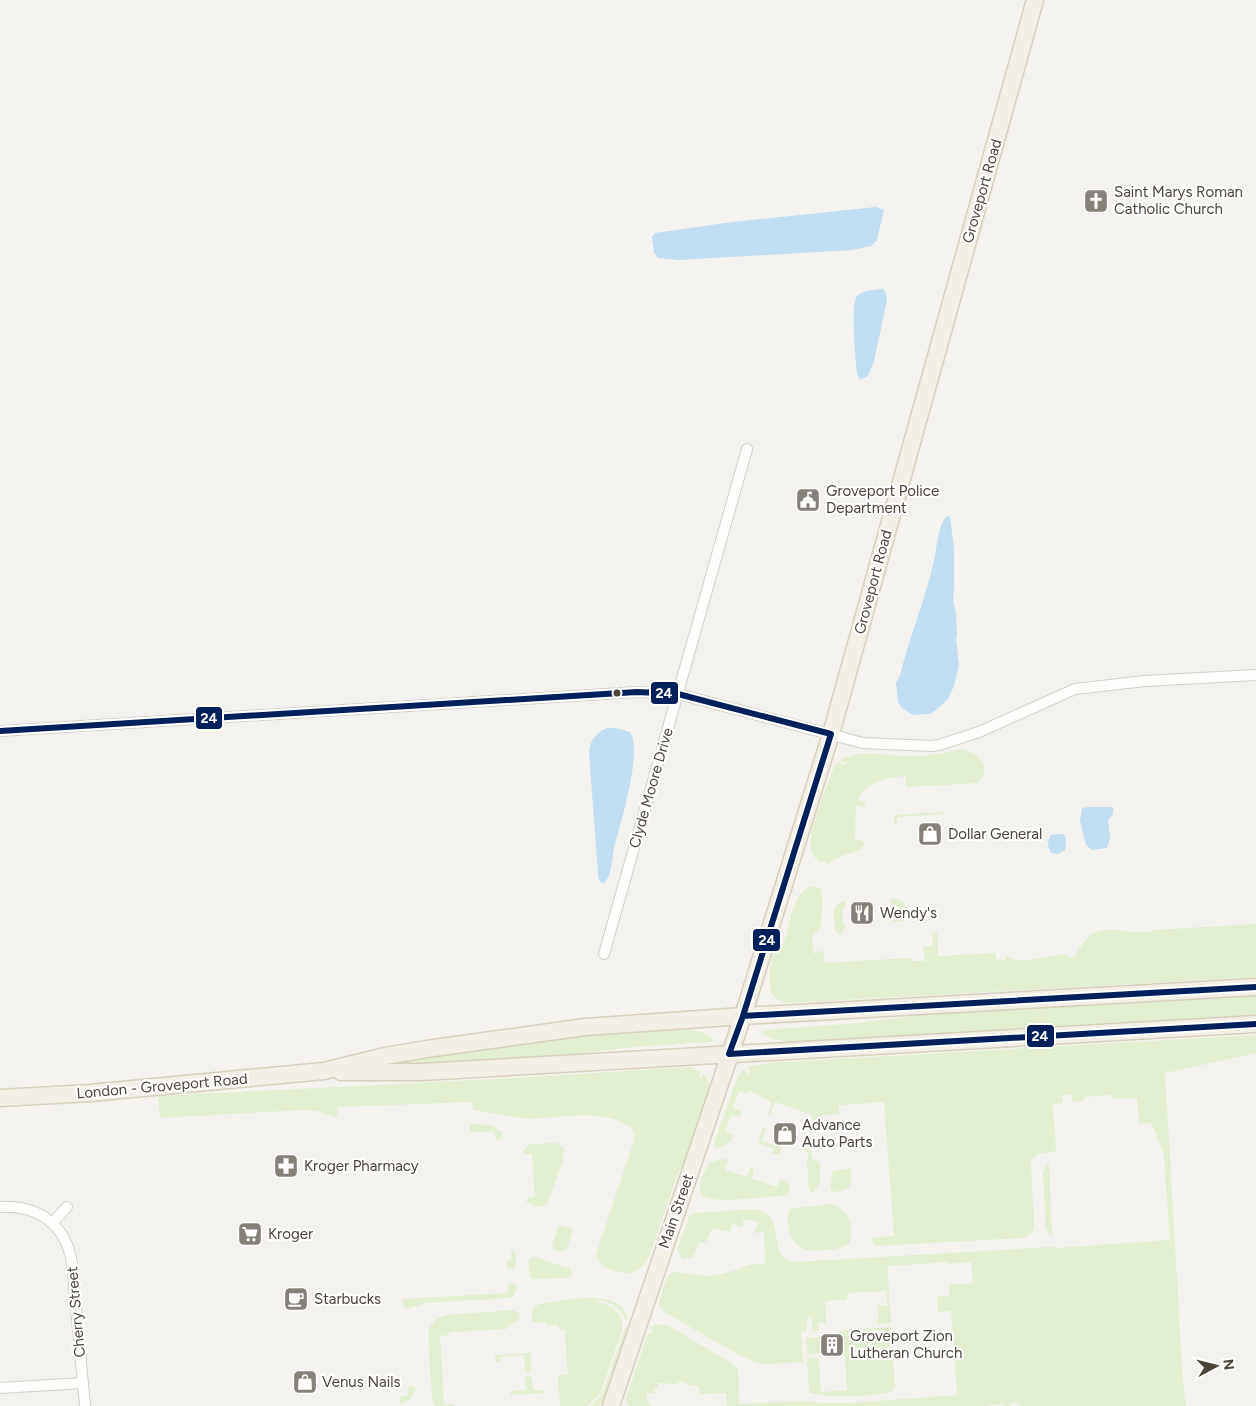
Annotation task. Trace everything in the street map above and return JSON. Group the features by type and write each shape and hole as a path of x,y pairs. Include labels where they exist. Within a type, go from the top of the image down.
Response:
{"main road":[{"name":"Groveport Road","path":"743,1016 831,734 1035,0"},
{"path":"324,1071 384,1056 537,1033 585,1028 743,1016 1256,987"},
{"name":"Main Street","path":"611,1406 743,1016"},
{"path":"324,1071 361,1073 422,1072 1256,1024"},
{"name":"London - Groveport Road","path":"0,1098 90,1093 324,1071"}],"street":[{"name":"Clyde Moore Drive","path":"604,954 747,449"},
{"path":"0,731 637,692 678,694 862,743 931,746 987,729 1075,689 1145,681 1256,675"},
{"path":"0,1207 20,1207 31,1210 52,1223 67,1207"},
{"name":"Cherry Street","path":"52,1223 60,1230 66,1241 72,1262 85,1406"},
{"path":"0,1388 82,1383"}],"green space":[{"path":"962,749 975,754 984,764 984,774 978,783 907,787 905,776 878,781 867,788 858,799 865,803 866,807 856,806 855,840 865,841 862,848 827,864 823,861 820,862 813,855 811,850 812,832 836,762 845,765 846,763 839,761 857,754 918,756"},
{"path":"945,812 946,814 897,817 897,824 895,824 894,815"},
{"path":"813,886 820,888 823,901 821,927 812,936 814,954 823,950 825,963 909,958 913,961 925,961 923,946 933,946 932,933 937,932 938,956 995,953 997,960 1001,959 1005,962 1005,956 1016,960 1027,960 1065,954 1071,958 1089,936 1100,931 1146,932 1256,924 1256,977 786,1003 778,1000 771,993 769,980 770,966 774,956 783,946 796,902 806,889"},
{"path":"891,899 903,902 906,908 907,921 893,922"},
{"path":"845,901 845,907 842,908 843,925 846,925 841,935 839,935 835,931 833,911 837,904"},
{"path":"1256,995 1256,1017 796,1043 772,1039 762,1033 766,1030 858,1023 931,1014"},
{"path":"661,1029 697,1031 710,1036 714,1040 711,1042 633,1047 544,1058 369,1067 515,1044"},
{"path":"1256,1035 1256,1053 1165,1073 1183,1383 1186,1406 1020,1406 1019,1403 1011,1403 1010,1406 1004,1406 1003,1404 980,1406 727,1406 726,1393 699,1394 699,1386 687,1385 685,1382 678,1382 678,1384 658,1383 654,1393 647,1393 647,1401 651,1406 630,1406 625,1401 648,1334 653,1330 650,1328 656,1324 669,1326 733,1364 738,1370 739,1404 807,1401 851,1403 957,1395 951,1311 938,1312 937,1296 950,1296 949,1285 973,1283 971,1262 888,1266 889,1303 887,1303 886,1291 847,1293 847,1300 825,1301 826,1323 818,1323 819,1331 812,1331 812,1318 808,1316 806,1331 801,1332 803,1362 766,1364 755,1362 737,1354 666,1313 659,1306 667,1277 674,1272 707,1276 738,1270 747,1265 765,1263 764,1232 755,1233 754,1231 758,1223 743,1219 743,1227 733,1224 730,1232 712,1228 707,1241 704,1243 699,1242 694,1256 684,1259 681,1257 677,1249 689,1217 695,1213 755,1209 772,1220 780,1252 786,1258 795,1262 1170,1240 1164,1157 1151,1123 1139,1124 1137,1098 1113,1099 1112,1095 1084,1097 1084,1101 1072,1102 1071,1094 1062,1095 1063,1103 1053,1104 1056,1151 1038,1155 1031,1162 1034,1226 1032,1232 1026,1237 876,1246 870,1238 894,1236 884,1102 839,1105 839,1114 822,1115 817,1122 812,1120 813,1115 775,1102 770,1115 768,1114 772,1102 749,1091 747,1094 739,1091 733,1108 741,1111 740,1117 731,1115 725,1132 734,1135 727,1144 716,1148 714,1143 737,1078 744,1069 749,1076 750,1072 747,1067 768,1063"},
{"path":"690,1067 700,1072 699,1077 701,1078 703,1074 707,1078 711,1089 696,1138 677,1176 649,1257 640,1269 629,1273 617,1272 603,1267 596,1255 635,1138 629,1126 617,1120 585,1115 527,1119 474,1110 472,1102 338,1107 337,1118 318,1111 302,1110 160,1118 158,1096 516,1078"},
{"path":"471,1123 492,1126 502,1132 503,1138 496,1141 494,1131 470,1133"},
{"path":"763,1127 766,1128 762,1141 782,1148 779,1155 772,1153 773,1148 758,1143"},
{"path":"556,1143 564,1148 563,1160 548,1202 544,1206 535,1207 526,1201 527,1198 535,1196 532,1154 525,1154 523,1151 529,1144"},
{"path":"803,1147 811,1150 813,1161 817,1161 820,1164 820,1182 814,1192 809,1190 807,1160 809,1152 802,1150"},
{"path":"722,1159 728,1160 725,1170 747,1177 750,1168 754,1169 752,1179 777,1187 781,1178 790,1186 790,1191 784,1196 745,1199 725,1200 706,1197 699,1188 703,1175 711,1162"},
{"path":"1046,1165 1049,1165 1052,1235 1046,1229 1043,1173"},
{"path":"851,1168 851,1183 849,1186 844,1190 832,1192 830,1186 833,1171"},
{"path":"832,1204 844,1211 850,1222 851,1238 849,1243 836,1249 817,1251 806,1250 796,1244 788,1227 787,1218 790,1209"},
{"path":"559,1225 573,1229 567,1249 562,1252 555,1250 552,1246"},
{"path":"512,1250 515,1251 516,1263 514,1268 508,1270 506,1261 511,1260"},
{"path":"533,1256 570,1269 572,1275 568,1278 532,1279 528,1261"},
{"path":"510,1283 516,1284 517,1288 514,1295 509,1298 425,1303 406,1309 403,1307 403,1299 508,1293"},
{"path":"581,1298 610,1301 622,1308 629,1320 625,1319 614,1305 597,1300 596,1302 607,1305 616,1311 622,1324 622,1330 600,1394 587,1406 560,1406 558,1377 568,1374 565,1330 558,1329 557,1325 548,1326 546,1323 533,1322 532,1317 535,1308 539,1304"},
{"path":"890,1305 891,1323 878,1324 878,1306"},
{"path":"512,1310 519,1313 520,1319 508,1326 507,1329 450,1332 448,1335 440,1336 444,1404 453,1404 454,1406 435,1406 432,1398 428,1333 432,1324 440,1317 446,1315"},
{"path":"626,1326 629,1328 604,1400 599,1406 590,1406 602,1395"},
{"path":"891,1327 895,1387 892,1391 882,1394 849,1396 809,1392 807,1358 819,1358 821,1392 847,1390 845,1356 843,1356 839,1331"},
{"path":"822,1337 823,1353 807,1354 806,1338"},
{"path":"531,1353 531,1371 525,1372 524,1355 500,1357 500,1362 495,1362 495,1355"},
{"path":"525,1376 532,1377 533,1390 545,1390 546,1393 511,1395 510,1391 526,1390"},
{"path":"409,1386 416,1387 414,1393 411,1398 400,1404 399,1397 407,1396"}],"water":[{"path":"876,207 884,210 877,240 871,246 852,250 679,260 658,258 654,253 652,237 655,233 732,222"},
{"path":"883,289 887,300 874,361 868,376 860,380 857,373 855,345 855,301 857,296 862,293"},
{"path":"947,516 950,517 954,548 953,600 956,613 959,665 954,686 948,699 930,714 913,715 902,708 898,702 896,683 900,676 927,589 940,530"},
{"path":"607,728 630,732 634,755 629,788 611,868 603,884 599,880 598,873 589,752 595,737"},
{"path":"1082,808 1113,808 1113,814 1108,820 1110,839 1107,848 1092,850 1086,845 1080,821"},
{"path":"1060,834 1064,835 1066,839 1065,850 1058,854 1051,853 1048,844 1049,837"}],"transit line":[{"name":"24","path":"0,731 637,692 678,694 831,734"},
{"name":"24","path":"831,734 743,1016 729,1054 1256,1024"},
{"name":"24","path":"743,1016 1256,987"}],"place":[{"name":"Saint Marys Roman Catholic Church","path":"1096,201"},
{"name":"Groveport Police Department","path":"808,500"},
{"name":"Dollar General","path":"930,834"},
{"name":"Wendy's","path":"862,913"},
{"name":"Advance Auto Parts","path":"785,1134"},
{"name":"Kroger Pharmacy","path":"286,1166"},
{"name":"Kroger","path":"250,1234"},
{"name":"Starbucks","path":"296,1299"},
{"name":"Groveport Zion Lutheran Church","path":"832,1345"},
{"name":"Venus Nails","path":"305,1382"}]}
